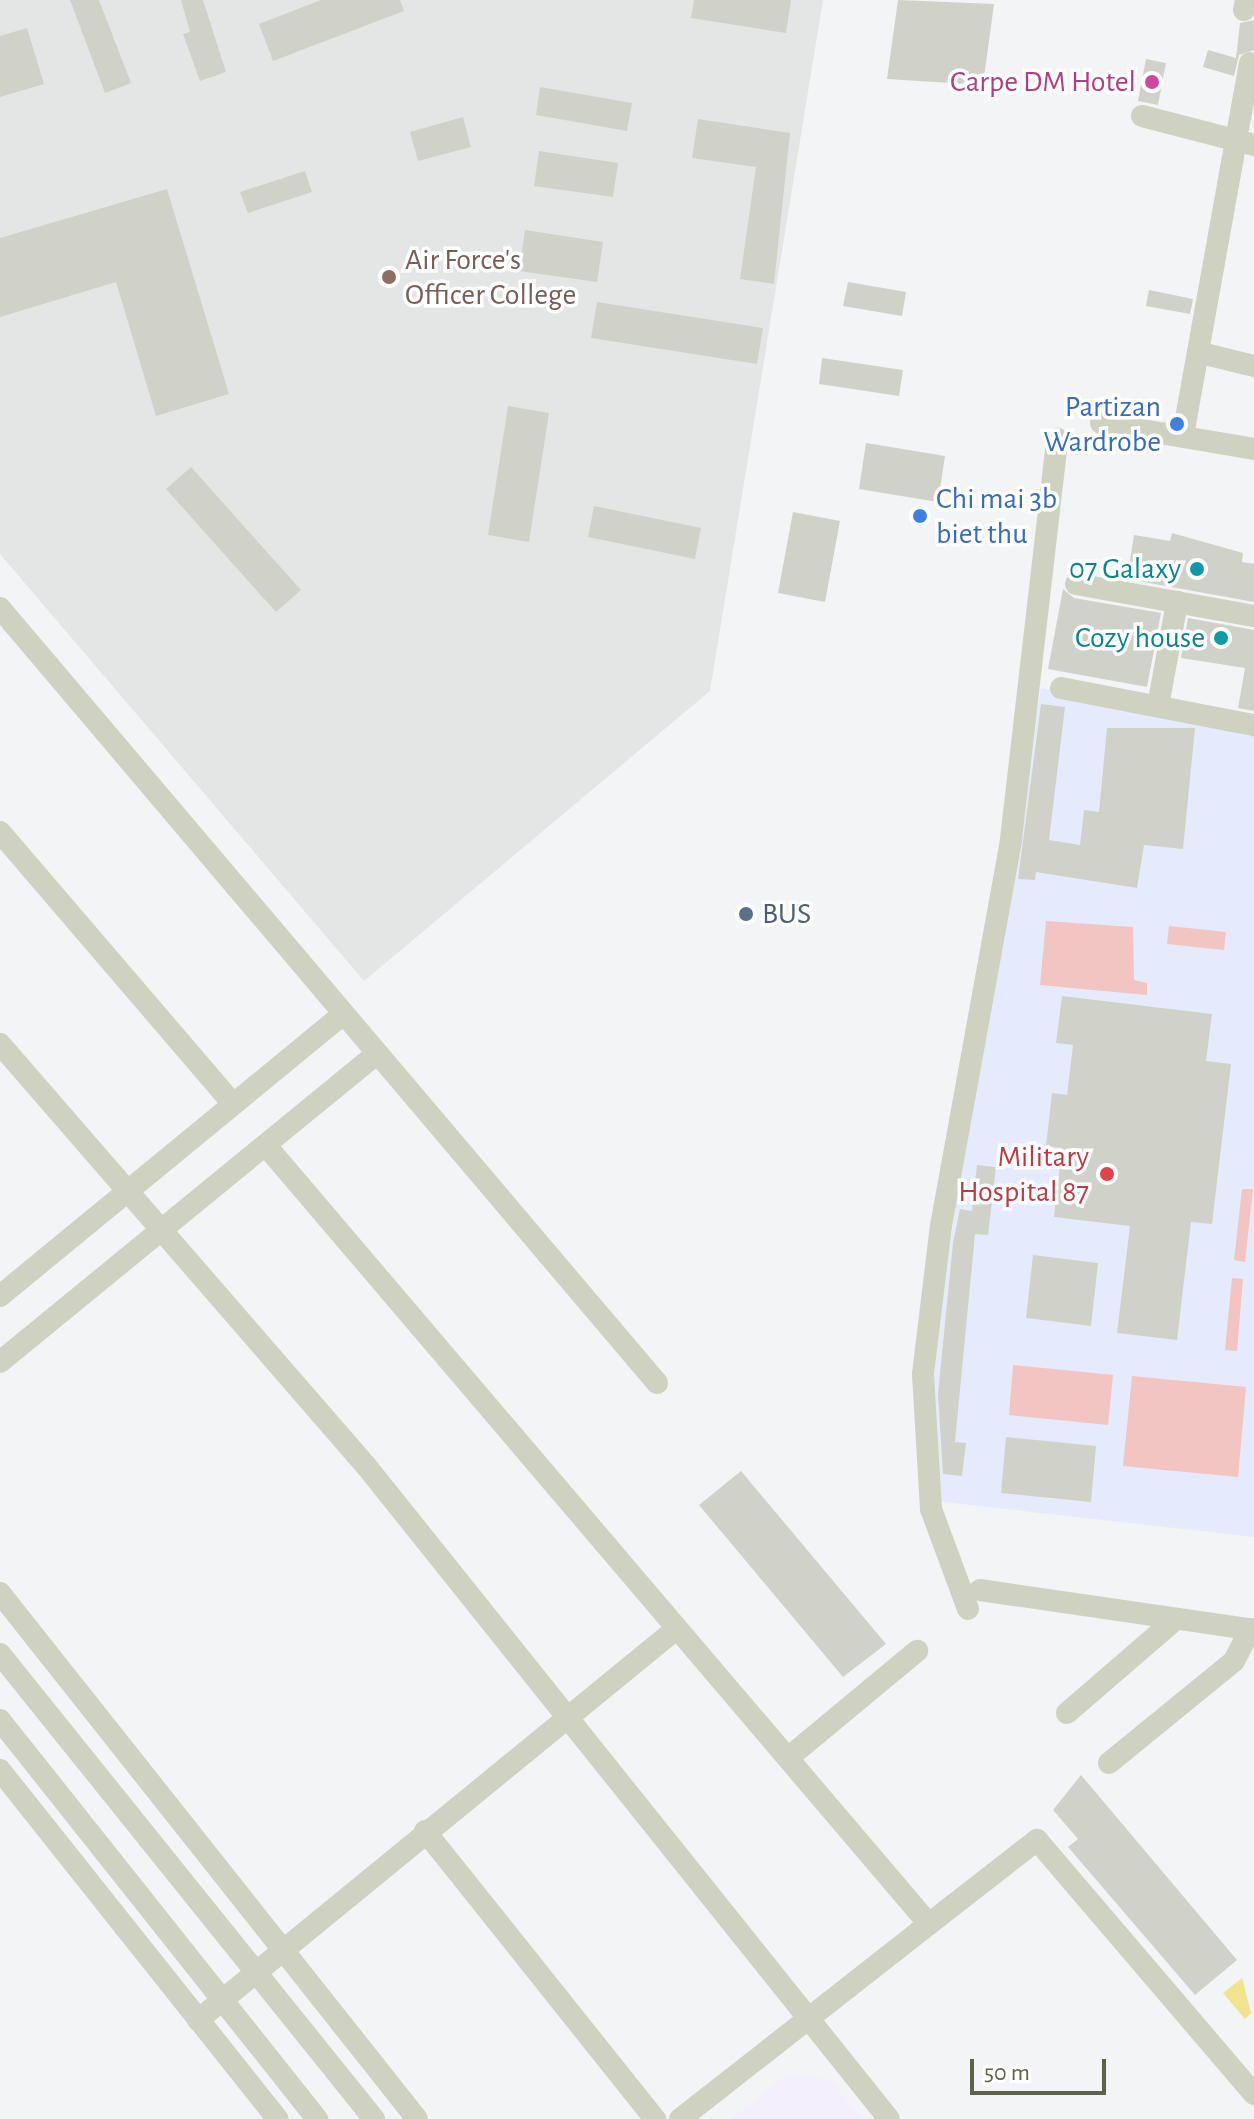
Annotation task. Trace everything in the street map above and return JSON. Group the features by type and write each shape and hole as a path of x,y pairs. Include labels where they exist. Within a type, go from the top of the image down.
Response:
{"street":[{"path":"1183,435 1245,143 1250,63"},
{"path":"1142,116 1245,143"},
{"path":"1201,353 1254,366"},
{"path":"1101,423 1254,449"},
{"path":"1057,439 1011,839 941,1226 923,1374 931,1509 974,1600 1252,1629 1234,1661 1109,1763"},
{"path":"1076,584 1254,616"},
{"path":"1158,706 1177,602"},
{"path":"2,616 657,1383"},
{"path":"1061,688 1254,725"},
{"path":"0,832 233,1104"},
{"path":"0,1296 342,1015"},
{"path":"0,1044 159,1233 367,1467 889,2119"},
{"path":"0,1362 268,1148 376,1054"},
{"path":"268,1148 929,1924"},
{"path":"0,1593 417,2119"},
{"path":"1067,1713 1176,1619"},
{"path":"198,2020 425,1831 676,1629"},
{"path":"788,1758 917,1651"},
{"path":"0,1654 374,2119"},
{"path":"0,1720 317,2119"},
{"path":"0,1770 278,2119"},
{"path":"425,1831 655,2119"},
{"path":"680,2119 1037,1840 1254,2094"},
{"path":"1221,2058 1254,2070"}],"shaded area":[{"name":"Air Force's Officer College","path":"0,0 823,0 710,691 364,981 0,554"},
{"name":"Military Hospital 87","path":"1041,688 1254,731 1254,1537 935,1501 931,1409 945,1274"},
{"path":"1046,921 1133,927 1134,980 1147,983 1147,995 1040,985"},
{"path":"1169,926 1226,932 1224,950 1167,944"},
{"path":"1242,1189 1253,1189 1245,1262 1234,1260"},
{"path":"1232,1278 1243,1279 1237,1351 1225,1350"},
{"path":"1013,1365 1113,1375 1108,1425 1009,1415"},
{"path":"1132,1376 1246,1387 1238,1477 1123,1466"},
{"path":"1242,1978 1251,2013 1245,2019 1223,1993"},
{"path":"789,2073 832,2081 862,2119 731,2119"}],"building":[{"path":"70,0 99,0 131,83 105,93"},
{"path":"181,0 203,0 226,72 200,81 183,34 190,32"},
{"path":"321,0 400,0 404,11 273,61 259,24"},
{"path":"694,0 791,0 786,33 691,18"},
{"path":"898,0 994,4 983,85 887,79"},
{"path":"1254,20 1254,50 1239,55 1234,76 1203,67 1208,50 1236,58 1240,23"},
{"path":"27,28 44,84 0,97 0,36"},
{"name":"Carpe DM Hotel","path":"1146,59 1166,63 1158,105 1138,101"},
{"path":"540,87 632,103 627,131 536,115"},
{"path":"463,117 471,147 418,161 410,132"},
{"path":"698,119 790,133 774,284 740,279 756,167 692,158"},
{"path":"539,151 618,163 613,197 534,186"},
{"path":"305,171 312,192 248,213 240,192"},
{"path":"167,189 229,394 156,416 116,282 0,317 0,238"},
{"path":"525,230 603,242 597,282 519,271"},
{"path":"848,282 906,292 902,316 843,306"},
{"path":"1149,290 1193,299 1190,314 1146,306"},
{"path":"597,302 763,328 757,364 591,338"},
{"path":"822,358 903,370 899,396 819,384"},
{"path":"508,406 549,413 529,542 488,535"},
{"path":"866,443 945,456 938,502 859,489"},
{"path":"191,467 301,590 276,612 166,489"},
{"path":"594,506 701,528 695,559 588,537"},
{"path":"793,512 840,521 825,602 778,593"},
{"path":"1172,533 1243,553 1242,562 1254,564 1254,602 1127,579 1134,535 1170,541"},
{"path":"1063,589 1074,598 1161,613 1147,687 1048,669"},
{"path":"1188,618 1254,630 1254,711 1238,708 1245,668 1181,658"},
{"path":"1041,704 1065,707 1049,840 1080,845 1084,810 1099,812 1107,728 1195,728 1183,849 1144,845 1137,888 1036,872 1035,880 1018,879"},
{"path":"1062,996 1212,1014 1206,1061 1231,1064 1212,1224 1191,1222 1177,1340 1117,1333 1130,1226 1054,1217 1062,1148 1046,1146 1052,1093 1067,1095 1073,1045 1056,1043"},
{"path":"977,1165 996,1167 988,1235 975,1234 955,1442 966,1443 962,1476 943,1474 938,1394 953,1243 960,1209 972,1211"},
{"path":"1033,1255 1098,1263 1091,1326 1026,1318"},
{"path":"1006,1437 1096,1446 1091,1502 1001,1493"},
{"path":"741,1471 886,1644 843,1677 699,1505"},
{"path":"1081,1775 1237,1960 1195,1995 1068,1847 1078,1839 1053,1810"}],"place":[{"name":"Carpe DM Hotel","path":"1152,82"},
{"name":"Air Force's Officer College","path":"389,277"},
{"name":"Partizan Wardrobe","path":"1177,424"},
{"name":"Chi mai 3b biet thu","path":"920,516"},
{"name":"07 Galaxy","path":"1197,569"},
{"name":"Cozy house","path":"1221,638"},
{"name":"BUS","path":"746,914"},
{"name":"Military Hospital 87","path":"1107,1174"}]}
